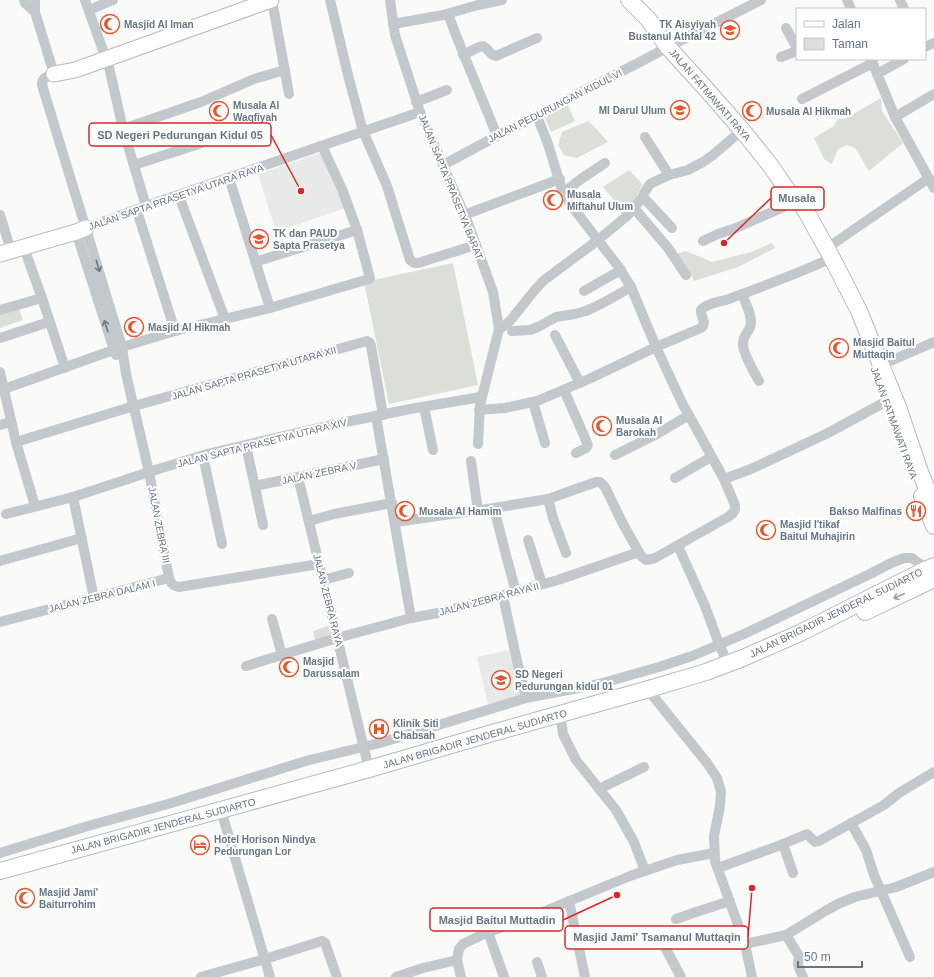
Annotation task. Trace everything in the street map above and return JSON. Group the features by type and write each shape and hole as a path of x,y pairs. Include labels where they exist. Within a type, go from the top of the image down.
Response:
{"main road":[{"name":"JALAN FATMAWATI RAYA","path":"629,0 648,19 668,47 742,130 770,165 793,198 859,311 898,407 920,472 934,506"},
{"name":"JALAN FATMAWATI RAYA","path":"826,255 864,342 934,526"},
{"name":"JALAN BRIGADIR JENDERAL SUDIARTO","path":"0,880 308,792 706,672 743,658 800,633 932,571"},
{"name":"JALAN BRIGADIR JENDERAL SUDIARTO","path":"0,871 369,769 653,696 707,680 750,665 816,636 932,571"}],"street":[{"path":"24,0 25,3 35,12"},
{"path":"35,0 35,12 54,74 75,70 272,0 289,94"},
{"path":"113,0 87,5 106,58 123,129 146,206"},
{"path":"330,0 363,131 387,186 410,260 414,263 418,263 476,245"},
{"name":"JALAN SAPTA PRASETYA BARAT","path":"390,0 395,35 418,107 464,215 493,292 499,329 481,397 478,444"},
{"path":"393,24 448,14 502,0"},
{"name":"JALAN PEDURUNGAN KIDUL VI","path":"443,165 579,93 761,0"},
{"path":"448,14 463,55 497,136"},
{"path":"786,28 796,47"},
{"path":"463,55 483,46 490,54 496,56 537,38"},
{"path":"781,58 796,50"},
{"path":"877,74 902,60"},
{"path":"802,99 872,61 895,117 934,188"},
{"path":"123,129 201,102 254,79 285,70"},
{"name":"JALAN ZEBRA III","path":"54,74 44,79 42,81 42,85 81,230 126,374 149,472 169,578"},
{"name":"JALAN SAPTA PRASETYA UTARA RAYA","path":"12,251 137,211 146,206 179,196 363,131 418,107 447,90"},
{"path":"895,117 934,94"},
{"path":"395,522 548,499 596,482 600,482 605,487 639,552 643,558 650,560 678,546 728,517 734,513 736,509 724,479 683,405 656,347 631,287 621,270 574,209 564,192 537,116"},
{"path":"499,329 510,321 543,281 598,240 634,208 643,197 650,184 669,175 688,170 703,162 713,156 742,130"},
{"path":"645,137 669,175"},
{"path":"134,165 214,139"},
{"path":"4,389 118,349 175,331 270,308 368,280 370,278 357,230 342,189 322,146"},
{"path":"564,192 605,163"},
{"path":"229,178 270,308"},
{"path":"479,410 505,408 533,402 580,383 703,326 704,322 701,313 702,308 802,271 826,255 929,178"},
{"path":"464,215 560,179"},
{"path":"179,196 225,319"},
{"path":"643,197 672,228"},
{"path":"702,241 736,228 793,198"},
{"path":"634,208 668,248 686,274"},
{"path":"137,211 175,331"},
{"path":"0,215 12,251 42,298 65,368"},
{"path":"255,262 357,230"},
{"path":"584,291 621,270"},
{"path":"512,331 530,330 556,317 586,311 631,287"},
{"path":"742,294 752,320 750,329 745,334 743,343 744,350 759,381"},
{"path":"0,310 42,298"},
{"path":"0,338 49,322"},
{"path":"555,336 580,383"},
{"name":"JALAN SAPTA PRASETYA UTARA XII","path":"134,406 365,341 371,346 379,415"},
{"path":"881,365 934,342"},
{"path":"0,373 16,442 35,506"},
{"path":"564,390 588,445 586,448 576,453"},
{"name":"JALAN SAPTA PRASETYA UTARA XIV","path":"6,514 73,497 149,472 246,445 379,415 481,397"},
{"path":"724,479 751,469 826,434 887,401"},
{"path":"533,402 545,443"},
{"path":"16,442 134,406"},
{"path":"424,407 433,450"},
{"path":"379,415 384,459 412,618"},
{"path":"615,455 657,434 689,415"},
{"path":"0,425 11,422"},
{"path":"246,445 263,525"},
{"path":"203,456 222,544"},
{"path":"675,478 711,456"},
{"name":"JALAN ZEBRA V","path":"255,486 384,459"},
{"path":"471,461 478,510"},
{"name":"JALAN ZEBRA RAYA","path":"298,477 369,769"},
{"path":"73,497 94,598"},
{"path":"548,499 553,518 566,553"},
{"path":"309,521 334,514 392,503"},
{"path":"494,508 516,592"},
{"path":"0,561 82,538"},
{"path":"528,540 542,584"},
{"path":"678,546 705,606 728,664"},
{"name":"JALAN ZEBRA RAYA II","path":"246,666 337,638 503,596 558,580 639,552"},
{"path":"0,853 88,826 168,804 309,760 380,743 526,698 599,684 692,656 904,558 912,558 932,571"},
{"name":"JALAN ZEBRA DALAM I","path":"0,622 169,578 173,585 179,587 319,564"},
{"path":"323,580 349,573"},
{"path":"503,596 526,698"},
{"path":"272,619 282,655"},
{"path":"653,696 707,763 717,778 721,791 720,806 714,836 715,861 745,944 752,977"},
{"path":"561,720 563,734 576,760 616,810 634,842 645,871"},
{"path":"599,789 644,766"},
{"path":"718,868 807,834 815,842 819,841 884,805 899,793 934,772"},
{"path":"223,817 270,977"},
{"path":"851,823 866,850 874,875 910,957"},
{"path":"783,844 793,873"},
{"path":"461,977 457,960 459,949 463,944 488,932 521,921 630,876 676,860 714,853"},
{"path":"745,944 786,935 827,910 855,897 881,891 934,872"},
{"path":"569,901 585,977"},
{"path":"676,919 730,901"},
{"path":"488,932 504,977"},
{"path":"786,935 799,956 798,964 803,977"},
{"path":"201,977 213,975 322,940 325,942 335,976"},
{"path":"661,940 681,977"},
{"path":"396,977 423,968 457,960"},
{"path":"538,962 542,977"}],"shaded area":[{"path":"323,152 345,208 276,232 258,174"},
{"name":"SD Negeri Pedurungan kidul 01","path":"509,650 512,663 516,663 524,696 488,705 477,657"}],"green space":[{"path":"881,98 882,111 903,143 869,171 855,148 847,145 838,149 832,164 824,159 814,138 834,126 838,119 845,119"},
{"path":"567,104 575,121 551,132 544,116"},
{"path":"589,121 608,142 577,158 564,155 558,145 562,132"},
{"path":"629,170 642,184 635,201 621,216 621,208 603,187"},
{"path":"772,243 775,248 738,267 694,281 689,270 676,254 686,251 712,262 751,252"},
{"path":"453,263 478,385 389,404 364,282"},
{"path":"19,309 23,320 0,328 0,315"},
{"path":"328,626 331,635 315,640 313,631"}],"place":[{"name":"Masjid Al Iman","path":"110,24"},
{"name":"TK Aisyiyah Bustanul Athfal 42","path":"730,30"},
{"name":"MI Darul Ulum","path":"680,110"},
{"name":"Musala Al Waqfiyah","path":"219,111"},
{"name":"Musala Al Hikmah","path":"752,111"},
{"name":"SD Negeri Pedurungan Kidul 05","path":"301,191"},
{"name":"Musala Miftahul Ulum","path":"553,200"},
{"name":"TK dan PAUD Sapta Prasetya","path":"259,239"},
{"name":"Musala","path":"724,243"},
{"name":"Masjid Al Hikmah","path":"134,327"},
{"name":"Masjid Baitul Muttaqin","path":"839,348"},
{"name":"Musala Al Barokah","path":"602,426"},
{"name":"Musala Al Hamim","path":"405,511"},
{"name":"Bakso Malfinas","path":"916,511"},
{"name":"Masjid I'tikaf Baitul Muhajirin","path":"766,530"},
{"name":"Masjid Darussalam","path":"289,667"},
{"name":"SD Negeri Pedurungan kidul 01","path":"501,680"},
{"name":"Klinik Siti Chabsah","path":"379,729"},
{"name":"Hotel Horison Nindya Pedurungan Lor","path":"200,845"},
{"name":"Masjid Jami' Tsamanul Muttaqin","path":"752,888"},
{"name":"Masjid Baitul Muttadin","path":"617,895"},
{"name":"Masjid Jami' Baiturrohim","path":"25,898"}]}
